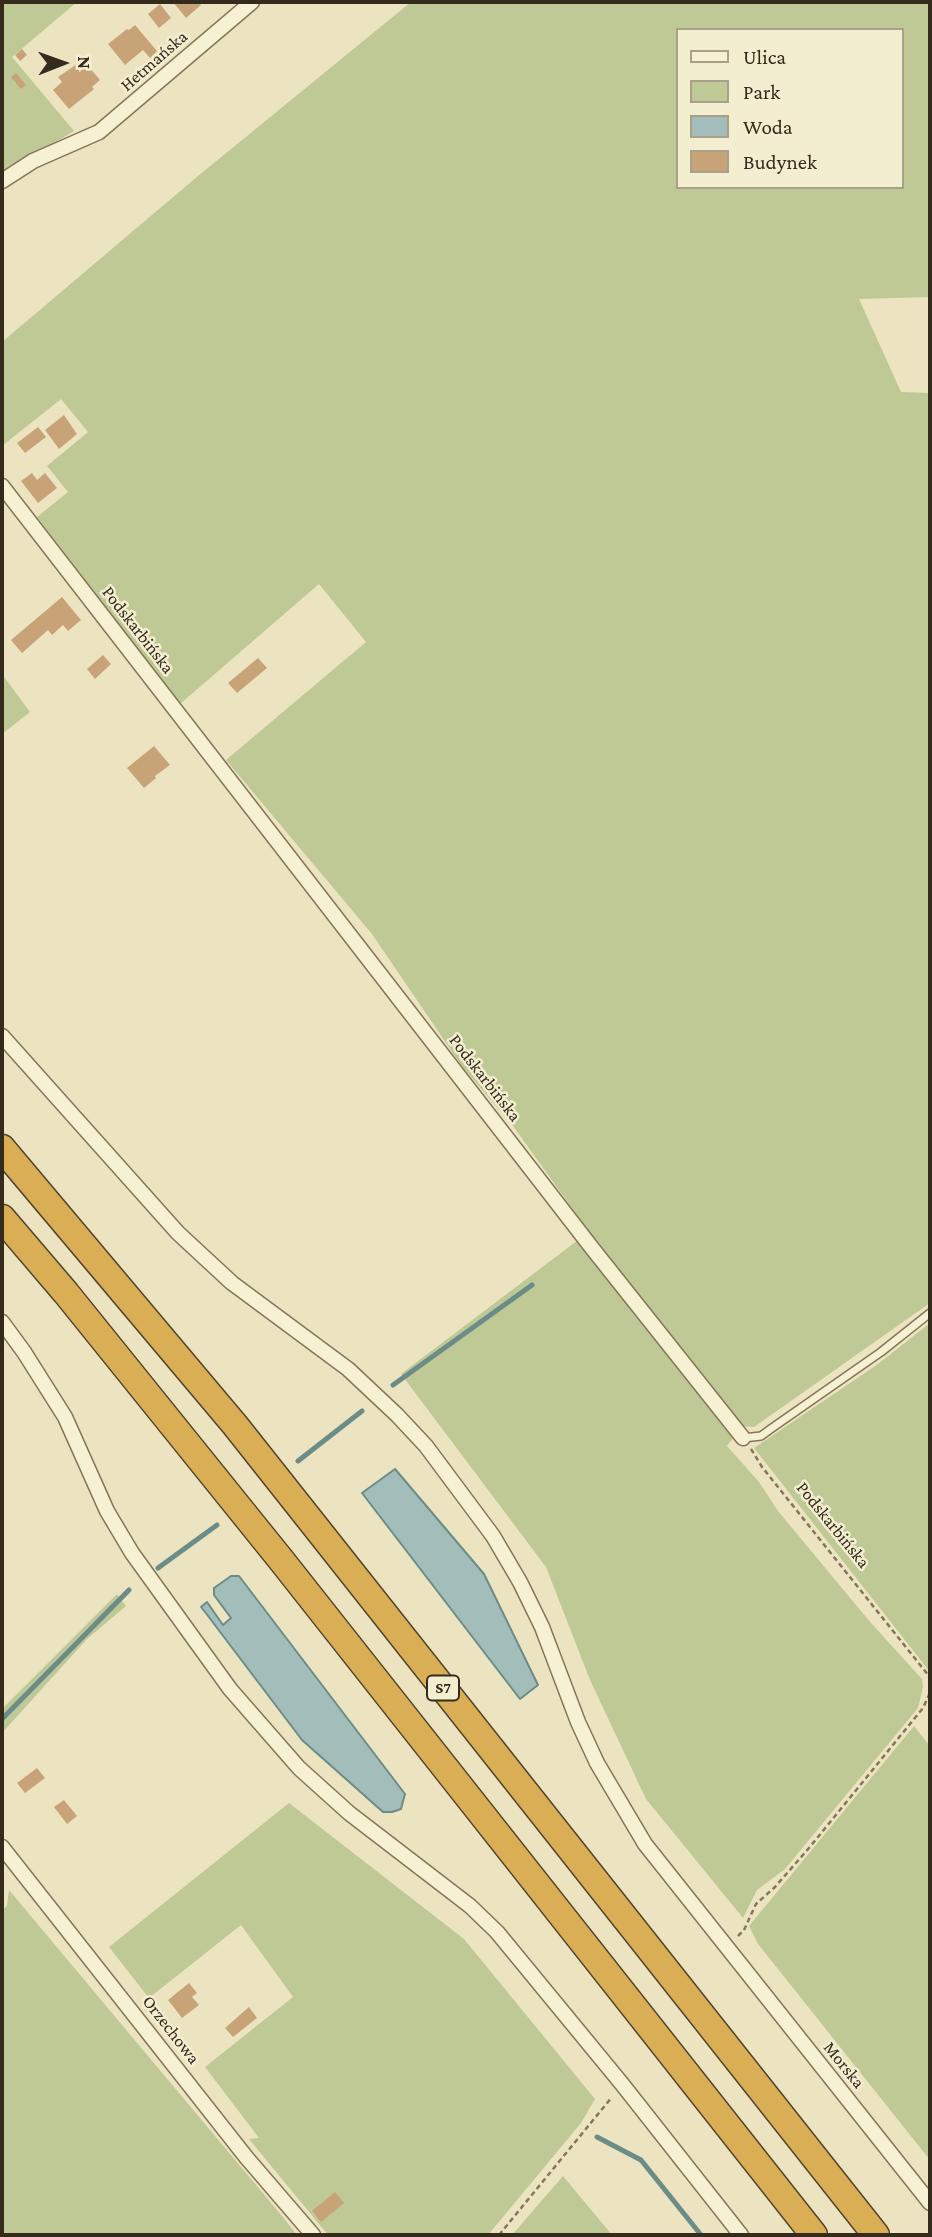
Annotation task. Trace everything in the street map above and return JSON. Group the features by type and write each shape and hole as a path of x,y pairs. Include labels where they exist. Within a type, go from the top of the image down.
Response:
{"highway":[{"name":"S7","path":"2,1148 234,1425 877,2235"},
{"path":"2,1218 66,1293 282,1561 814,2235"}],"street":[{"name":"Hetmańska","path":"2,181 33,160 99,132 252,2"},
{"name":"Podskarbińska","path":"2,486 592,1248 743,1437"},
{"name":"Morska","path":"2,1036 177,1233 232,1283 348,1369 397,1415 426,1447 493,1536 520,1582 542,1627 578,1722 597,1763 632,1824 664,1870 930,2203"},
{"path":"2,1322 65,1418 107,1511 132,1553 230,1689 299,1769 349,1813 470,1906 497,1932 741,2235"},
{"name":"Orzechowa","path":"2,1847 246,2157 313,2235"}],"lane":[{"path":"743,1437 761,1436 881,1352 930,1313"}],"path":[{"name":"Podskarbińska","path":"743,1437 762,1467 929,1676 929,1695"},
{"path":"728,1950 744,1930 756,1904 775,1887 809,1848 923,1708 929,1695"},
{"path":"499,2235 622,2084"}],"green space":[{"path":"6,2 77,2 12,57 74,131 2,174 2,5"},
{"path":"411,2 930,2 930,297 859,299 901,392 930,393 930,1303 754,1427 741,1426 607,1257 513,1126 461,1065 372,934 226,760 366,642 319,584 180,704 37,517 68,492 47,466 88,432 61,399 2,446 2,342 198,176"},
{"path":"2,674 30,712 2,734"},
{"path":"578,1240 734,1437 727,1446 759,1482 778,1511 871,1623 922,1679 918,1708 785,1869 757,1890 743,1918 646,1799 590,1680 546,1567 401,1374"},
{"path":"930,1323 930,1672 754,1448 878,1364"},
{"path":"117,1594 126,1606 87,1639 2,1733 2,1709"},
{"path":"914,1726 930,1746 930,2160 758,1944 749,1926"},
{"path":"289,1803 464,1939 595,2099 581,2123 488,2235 328,2235 249,2139 259,2138 205,2067 293,1997 241,1925 149,1998 109,1947"},
{"path":"9,1890 297,2235 2,2235 2,1910 7,1906"},
{"path":"563,2176 612,2235 512,2235"}],"water":[{"path":"395,1469 484,1574 538,1685 520,1699 362,1493"},
{"path":"231,1576 239,1576 405,1794 401,1809 383,1812 302,1740 201,1607 207,1602 223,1625 231,1618 214,1595 214,1588"}],"building":[{"path":"173,2 198,2 201,5 186,18"},
{"path":"160,4 171,18 159,28 148,14"},
{"path":"135,25 157,51 150,58 143,50 125,65 108,44"},
{"path":"22,49 27,55 20,61 15,55"},
{"path":"83,60 100,80 92,87 94,89 69,109 53,90 62,82 58,77"},
{"path":"16,73 26,85 21,89 11,77"},
{"path":"64,415 77,434 59,449 45,430"},
{"path":"38,427 46,437 25,453 17,443"},
{"path":"32,473 37,480 45,473 57,488 38,503 21,481"},
{"path":"62,597 81,620 68,631 63,625 52,635 48,630 22,653 11,640"},
{"path":"103,655 111,664 95,679 87,669"},
{"path":"258,658 267,668 237,693 228,683"},
{"path":"154,746 170,765 144,788 127,768"},
{"path":"37,1768 45,1778 25,1793 17,1783"},
{"path":"64,1800 77,1816 67,1824 54,1807"},
{"path":"189,1983 197,1993 192,1997 199,2005 182,2018 168,2000"},
{"path":"249,2007 257,2018 233,2037 225,2028"},
{"path":"335,2192 344,2203 321,2222 312,2211"}],"waterway":[{"path":"393,1385 532,1285"},
{"path":"298,1461 362,1411"},
{"path":"158,1568 217,1525"},
{"path":"2,1719 129,1590"},
{"path":"597,2137 641,2160 701,2235"}]}
